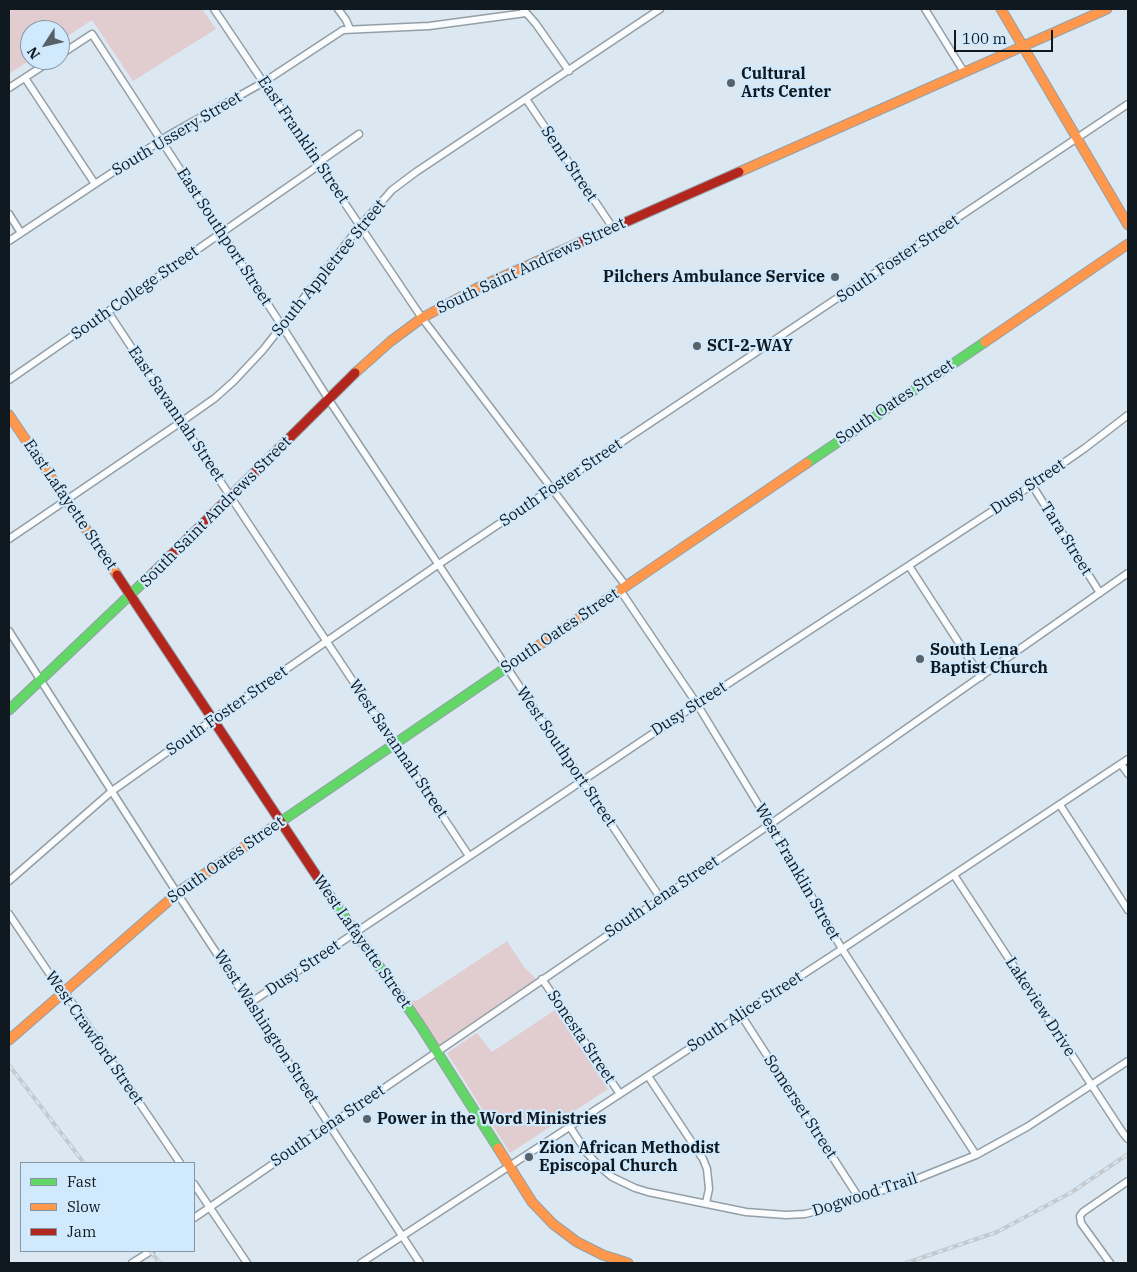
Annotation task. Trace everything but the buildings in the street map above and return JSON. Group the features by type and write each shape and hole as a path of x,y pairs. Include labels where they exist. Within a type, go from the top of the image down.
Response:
{"street":[{"name":"East Franklin Street","path":"214,9 422,318 552,489"},
{"path":"338,9 350,29"},
{"name":"South Appletree Street","path":"9,539 181,422 215,398 234,381 257,357 380,202 404,181 660,9"},
{"path":"925,9 964,72"},
{"path":"1001,9 1024,45 1128,225"},
{"name":"South Saint Andrews Street","path":"9,710 132,595 391,341 422,318 477,288 1107,9"},
{"name":"South Ussery Street","path":"9,241 161,140 264,82 337,33 350,29 429,26 525,11 569,71"},
{"name":"East Southport Street","path":"70,48 92,34 329,400 439,564"},
{"path":"9,88 37,70"},
{"path":"25,78 95,184"},
{"name":"Senn Street","path":"526,99 613,228"},
{"name":"South Foster Street","path":"9,881 112,791 326,641 1128,104"},
{"name":"South College Street","path":"9,380 222,233 359,134"},
{"path":"9,214 21,233"},
{"name":"South Oates Street","path":"9,1040 177,893 1128,244"},
{"name":"East Savannah Street","path":"108,312 326,641"},
{"name":"East Lafayette Street","path":"9,415 132,595 213,720"},
{"name":"Dusy Street","path":"250,1003 697,704 1032,485 1086,448 1128,415"},
{"name":"Tara Street","path":"1032,485 1100,593"},
{"name":"West Franklin Street","path":"552,489 623,588 697,704 842,948 976,1155"},
{"name":"West Southport Street","path":"439,564 660,899"},
{"path":"909,566 981,676"},
{"name":"South Lena Street","path":"195,1217 769,824 1128,573"},
{"name":"West Washington Street","path":"9,631 177,893 420,1263"},
{"name":"West Savannah Street","path":"326,641 470,856"},
{"name":"West Lafayette Street","path":"213,720 280,822 437,1051 508,1167 532,1202 553,1224 590,1249 628,1263"},
{"name":"South Alice Street","path":"360,1263 648,1076 1128,759"},
{"path":"1121,764 1128,774"},
{"path":"1060,805 1128,910"},
{"name":"Lakeview Drive","path":"954,875 1128,1139"},
{"name":"West Crawford Street","path":"9,914 53,979 64,991 179,1162"},
{"name":"Sonesta Street","path":"542,979 620,1094"},
{"name":"Somerset Street","path":"740,1015 859,1198"},
{"name":"Dogwood Trail","path":"570,1127 587,1154 612,1177 623,1183 648,1192 746,1212 786,1215 805,1214 942,1170 976,1155 1027,1127 1128,1061"},
{"path":"648,1076 703,1159 707,1169 709,1189 706,1204"},
{"path":"1110,1263 1081,1223 1080,1216 1128,1181"},
{"path":"195,1185 247,1263"},
{"path":"132,1263 148,1252"}],"shaded area":[{"path":"9,9 202,9 216,29 133,81 92,20 70,34 70,20 20,20 20,67 9,74"},
{"path":"507,941 524,967 536,979 439,1045 437,1044 407,1001 418,1000"},
{"path":"555,1010 608,1089 510,1153 447,1053 477,1033 492,1052"}],"railway":[{"path":"9,1065 83,1162"},
{"path":"906,1263 997,1232 1072,1192 1128,1154"},
{"path":"151,1252 160,1263"}],"traffic: fast":[{"path":"807,463 985,342"},
{"path":"9,710 152,574"},
{"path":"273,827 532,650"},
{"path":"326,890 420,1025 498,1148"}],"traffic: slow":[{"path":"1001,9 1128,225"},
{"path":"739,172 1107,9"},
{"path":"985,342 1128,244"},
{"path":"355,373 391,341 422,318 477,288 549,256"},
{"path":"9,415 117,575"},
{"path":"532,650 807,463"},
{"path":"9,1040 181,890 273,827"},
{"path":"498,1148 532,1202 553,1224 577,1242 603,1255 628,1263"}],"traffic: jam":[{"path":"549,256 739,172"},
{"path":"152,574 355,373"},
{"path":"117,575 326,890"}],"place":[{"name":"Cultural Arts Center","path":"731,83"},
{"name":"Pilchers Ambulance Service","path":"835,277"},
{"name":"SCI-2-WAY","path":"697,346"},
{"name":"South Lena Baptist Church","path":"920,659"},
{"name":"Power in the Word Ministries","path":"367,1119"},
{"name":"Zion African Methodist Episcopal Church","path":"529,1157"}]}
